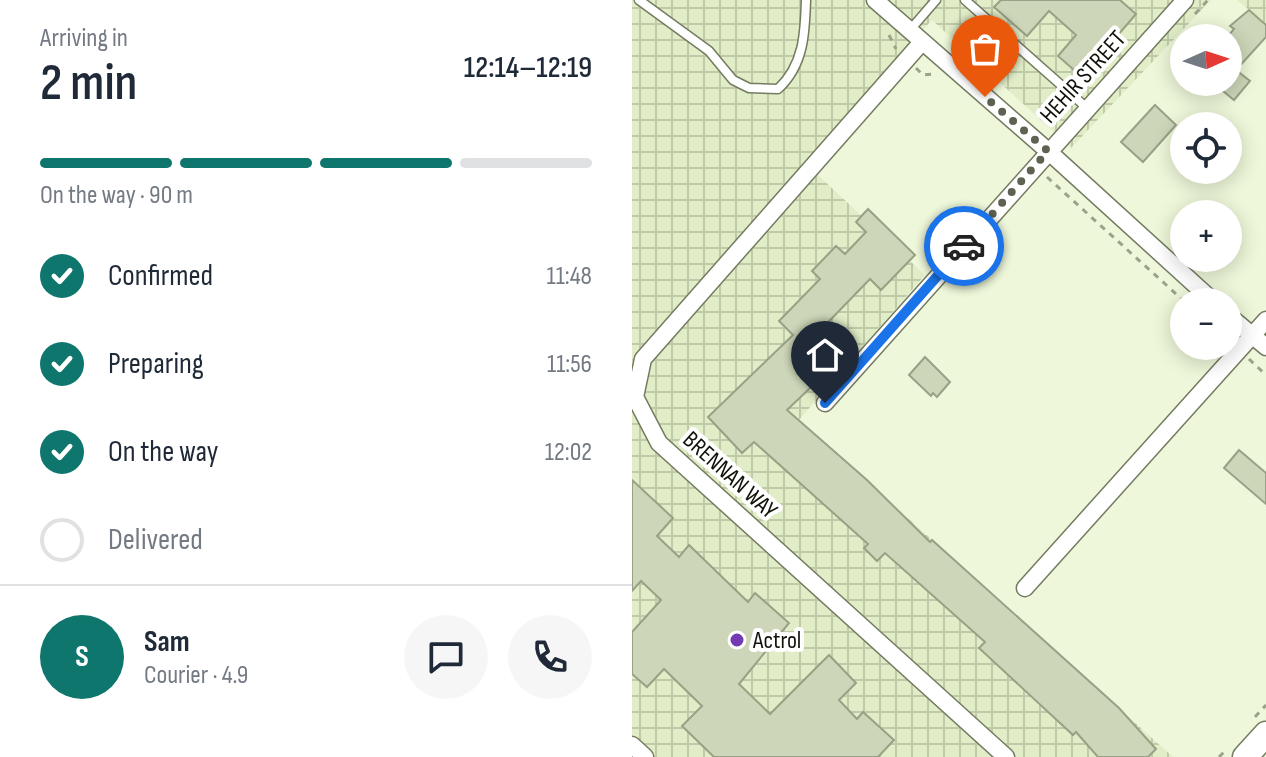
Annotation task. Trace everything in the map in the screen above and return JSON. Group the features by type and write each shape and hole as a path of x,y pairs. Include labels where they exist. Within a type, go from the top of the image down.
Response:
{"main road":[{"path":"1245,757 1266,734"}],"street":[{"path":"875,0 1199,288"},
{"name":"HEHIR STREET","path":"825,403 1185,0"},
{"name":"BRENNAN WAY","path":"915,36 907,59 643,359 635,397 659,443 1006,757"},
{"path":"1025,588 1266,320"},
{"path":"1242,328 1266,347"},
{"path":"632,745 645,757"}],"lane":[{"path":"639,0 709,51 733,80 749,88 765,90 778,89 796,67 804,43 806,0"},
{"path":"915,36 936,0"},
{"path":"965,0 1087,108"}],"path":[{"path":"885,24 894,47 923,75 945,73"},
{"path":"1035,166 1170,288"}],"shaded area":[{"path":"632,0 1211,0 1188,24 1170,24 1170,43 1071,148 932,20 804,162 925,275 799,420 1173,757 632,757"},
{"path":"1237,0 1266,0 1266,25 1249,10"}],"building":[{"path":"1001,0 1120,0 1136,14 1082,77 1058,56 1076,35 1049,11 1027,36 994,7"},
{"path":"1249,10 1266,25 1266,37 1242,63 1242,24 1232,24"},
{"path":"1242,75 1250,81 1242,90"},
{"path":"1155,105 1170,119 1170,132 1143,162 1121,142"},
{"path":"868,209 915,255 881,290 870,279 803,348 827,372 787,410 867,480 930,542 932,540 1119,708 1156,749 1148,757 1098,757 1076,732 1073,735 979,648 985,642 885,553 877,561 864,548 868,544 754,442 742,453 708,417 793,335 779,321 820,279 812,271 836,246 845,254 866,232 856,222"},
{"path":"925,357 950,382 937,397 933,393 931,396 909,375"},
{"path":"1239,450 1266,473 1266,504 1224,468"},
{"path":"632,480 673,518 657,536 679,557 689,545 748,602 755,593 789,623 739,684 770,714 829,655 856,683 839,700 857,719 863,712 894,740 878,757 714,757 682,726 702,706 664,669 647,687 632,674 632,632 661,600 641,581 632,591"}],"way so far":[{"path":"964,246 1048,151 985,97"}],"place":[{"name":"Actrol","path":"737,640"}],"route":[{"path":"825,403 964,246"}]}
